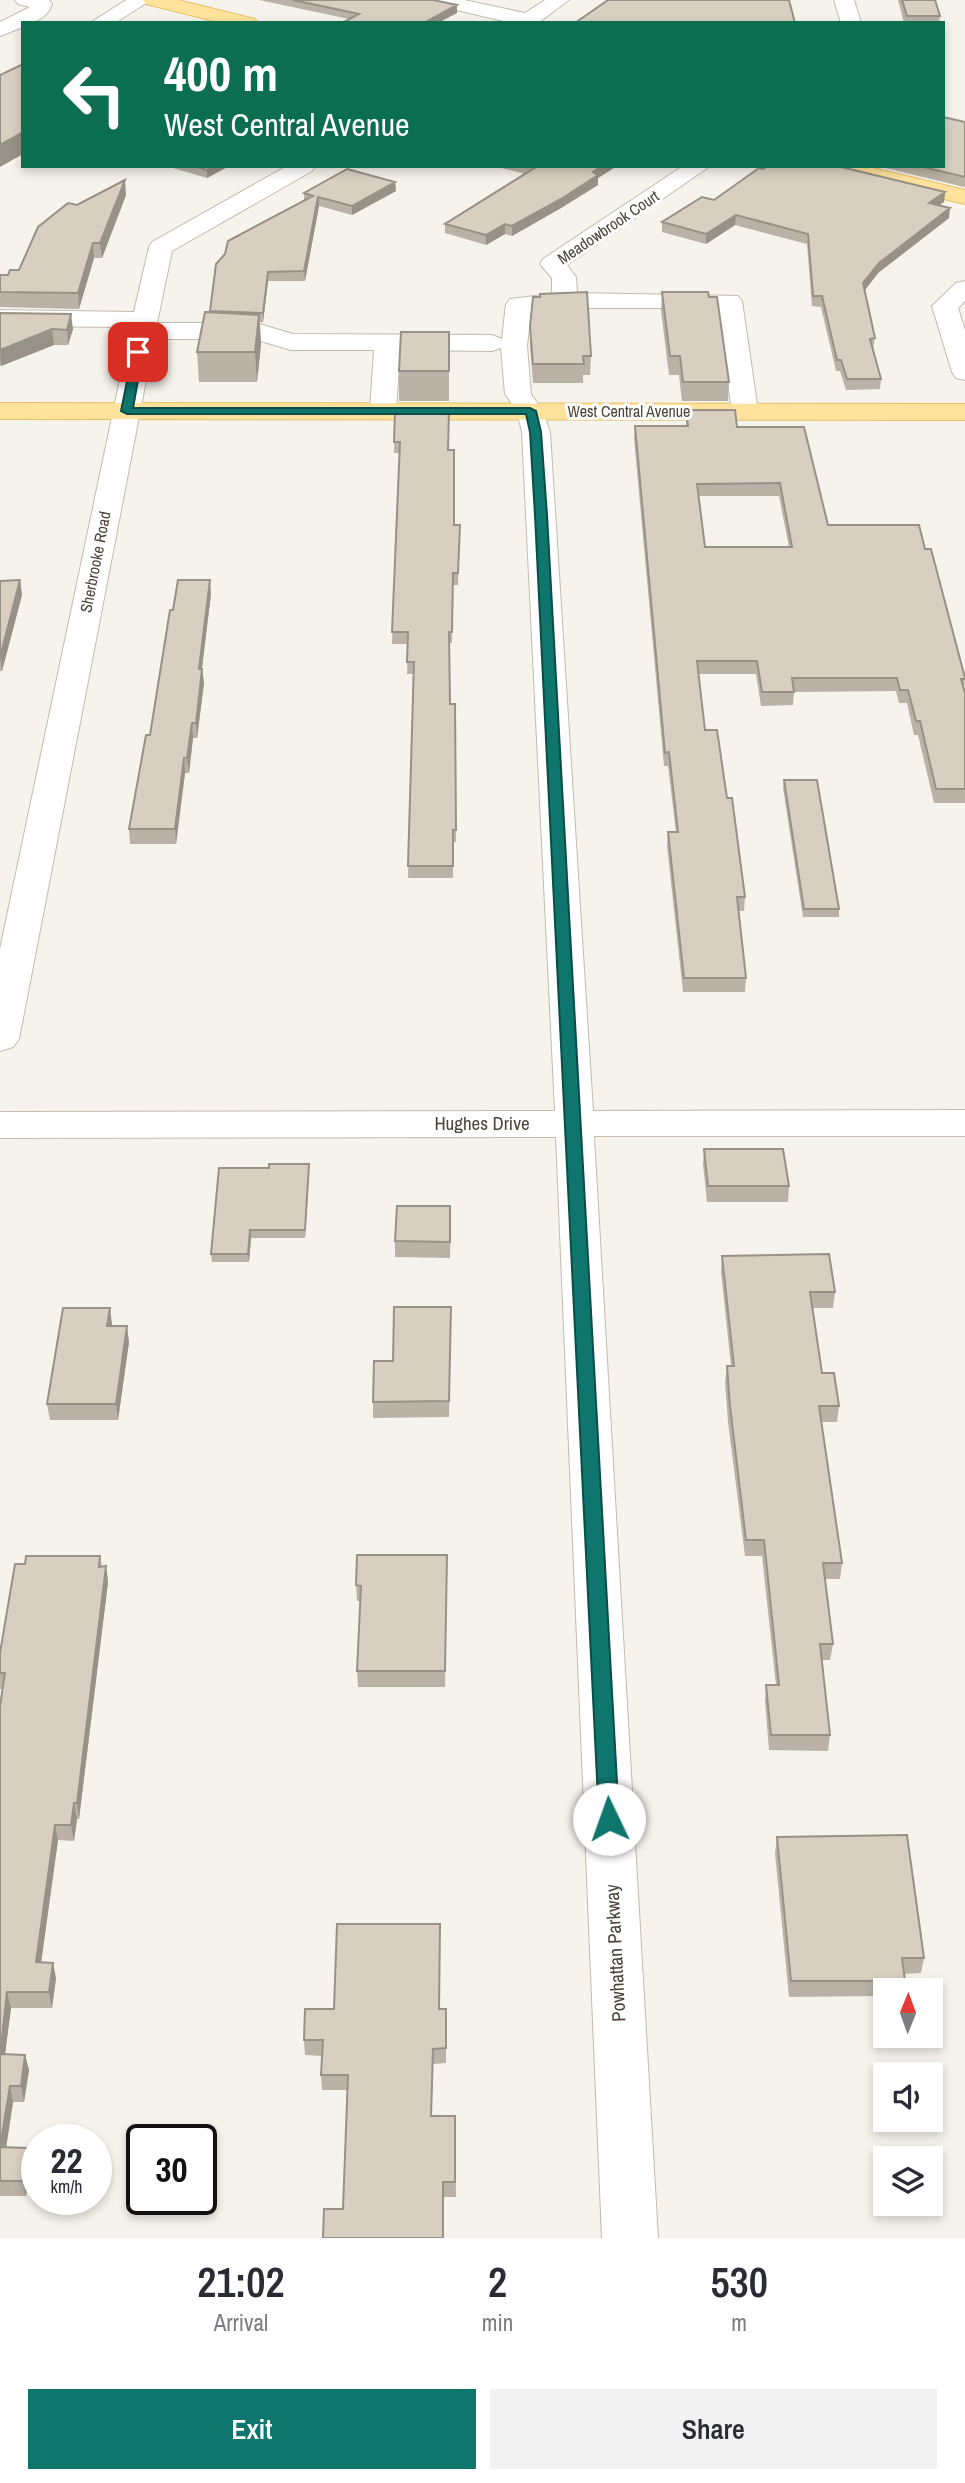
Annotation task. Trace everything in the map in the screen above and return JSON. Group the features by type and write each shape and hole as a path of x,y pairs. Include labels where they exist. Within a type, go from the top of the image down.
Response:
{"main road":[{"path":"153,0 219,20"},
{"path":"843,168 965,197"},
{"name":"West Central Avenue","path":"0,411 965,412"}],"street":[{"path":"104,21 141,0"},
{"path":"437,0 521,21"},
{"path":"527,21 559,0"},
{"path":"844,0 850,21"},
{"path":"0,30 26,8"},
{"path":"0,10 26,8 50,21"},
{"name":"Sherbrooke Road","path":"0,1039 161,247 300,168"},
{"name":"Meadowbrook Court","path":"565,300 564,277 552,264 696,168"},
{"path":"965,288 945,306 965,372"},
{"path":"565,300 729,301 745,411"},
{"name":"Powhattan Parkway","path":"565,300 519,304 514,346 518,394 530,411 537,446 630,2238"},
{"path":"0,318 256,331 291,342 492,343"},
{"path":"383,411 387,342"},
{"name":"Hughes Drive","path":"0,1125 965,1123"}],"building":[{"path":"293,0 433,0 457,5 428,21 346,21 359,14"},
{"path":"608,0 789,0 794,21 578,21"},
{"path":"902,0 935,0 940,16 907,16"},
{"path":"21,65 21,133 0,145 0,75"},
{"path":"945,117 965,122 965,177 927,168 945,168"},
{"path":"534,168 599,168 593,172 598,175 512,226 505,224 486,235 445,224"},
{"path":"759,168 845,168 945,192 929,203 950,208 879,263 863,283 875,338 870,339 881,379 847,379 841,360 837,360 822,296 813,296 808,234 736,215 706,234 662,222 702,197 714,200"},
{"path":"347,169 395,182 352,206 318,197 304,271 268,272 263,313 210,311 216,264 225,254 228,241 313,196 304,193"},
{"path":"125,180 100,243 93,243 78,293 0,292 0,275 8,275 10,270 19,270 38,227 68,203 77,205"},
{"path":"587,292 591,356 583,356 584,364 533,364 530,327 533,297 540,297 540,294"},
{"path":"662,292 708,292 709,297 717,297 729,382 683,382 680,356 670,356"},
{"path":"205,312 259,315 255,352 197,352"},
{"path":"0,313 71,314 67,330 52,329 0,350"},
{"path":"401,332 449,332 449,371 399,371"},
{"path":"686,410 735,410 737,427 804,427 828,525 919,525 925,549 931,549 965,678 961,679 965,693 965,789 936,789 920,721 916,721 908,690 900,690 897,678 792,678 794,692 762,692 757,661 697,661 705,730 717,730 727,798 732,798 745,897 737,897 746,978 684,978 668,832 678,832 669,752 665,753 635,426 688,426","holes":["780,483 792,547 705,547 697,484"]},
{"path":"395,411 449,411 448,450 454,450 454,525 460,525 458,573 453,573 452,632 449,632 450,704 455,704 456,830 453,830 453,866 408,866 414,662 407,662 408,632 392,632 400,442 394,442"},
{"path":"20,580 0,657 0,581"},
{"path":"178,580 210,580 199,669 202,669 196,723 192,723 187,758 184,758 175,829 129,829 146,735 150,735 170,610 173,610"},
{"path":"784,780 817,780 839,909 804,909"},
{"path":"704,1149 783,1149 789,1186 708,1186"},
{"path":"269,1164 309,1164 305,1230 250,1230 248,1254 211,1254 219,1168 269,1168"},
{"path":"397,1206 450,1206 450,1242 395,1241"},
{"path":"829,1254 835,1292 810,1292 822,1373 834,1373 839,1406 819,1406 842,1563 823,1563 833,1644 820,1644 830,1735 771,1735 766,1685 779,1685 764,1540 746,1540 730,1406 727,1366 734,1366 722,1256"},
{"path":"394,1307 451,1307 449,1401 373,1402 374,1361 393,1361"},
{"path":"63,1308 110,1308 107,1326 127,1326 116,1404 47,1404"},
{"path":"357,1555 447,1555 445,1671 357,1671 361,1586 356,1585"},
{"path":"26,1556 100,1556 99,1567 106,1566 77,1803 74,1803 71,1825 55,1825 36,1962 53,1963 49,1992 7,1992 0,2054 0,1706 5,1673 0,1673 0,1653 15,1564 25,1564"},
{"path":"907,1835 924,1958 902,1958 905,1978 873,1978 873,1981 791,1981 777,1837"},
{"path":"337,1924 440,1924 439,2009 446,2009 446,2048 433,2049 431,2116 455,2116 455,2182 443,2182 443,2238 323,2238 324,2209 343,2209 348,2075 321,2075 323,2040 304,2040 305,2009 334,2009"},
{"path":"0,2054 25,2055 21,2086 10,2086 0,2147"},
{"path":"0,2147 21,2148 21,2181 0,2181"}],"route":[{"path":"138,352 127,411 530,411 536,432 541,515 609,1819"}]}
